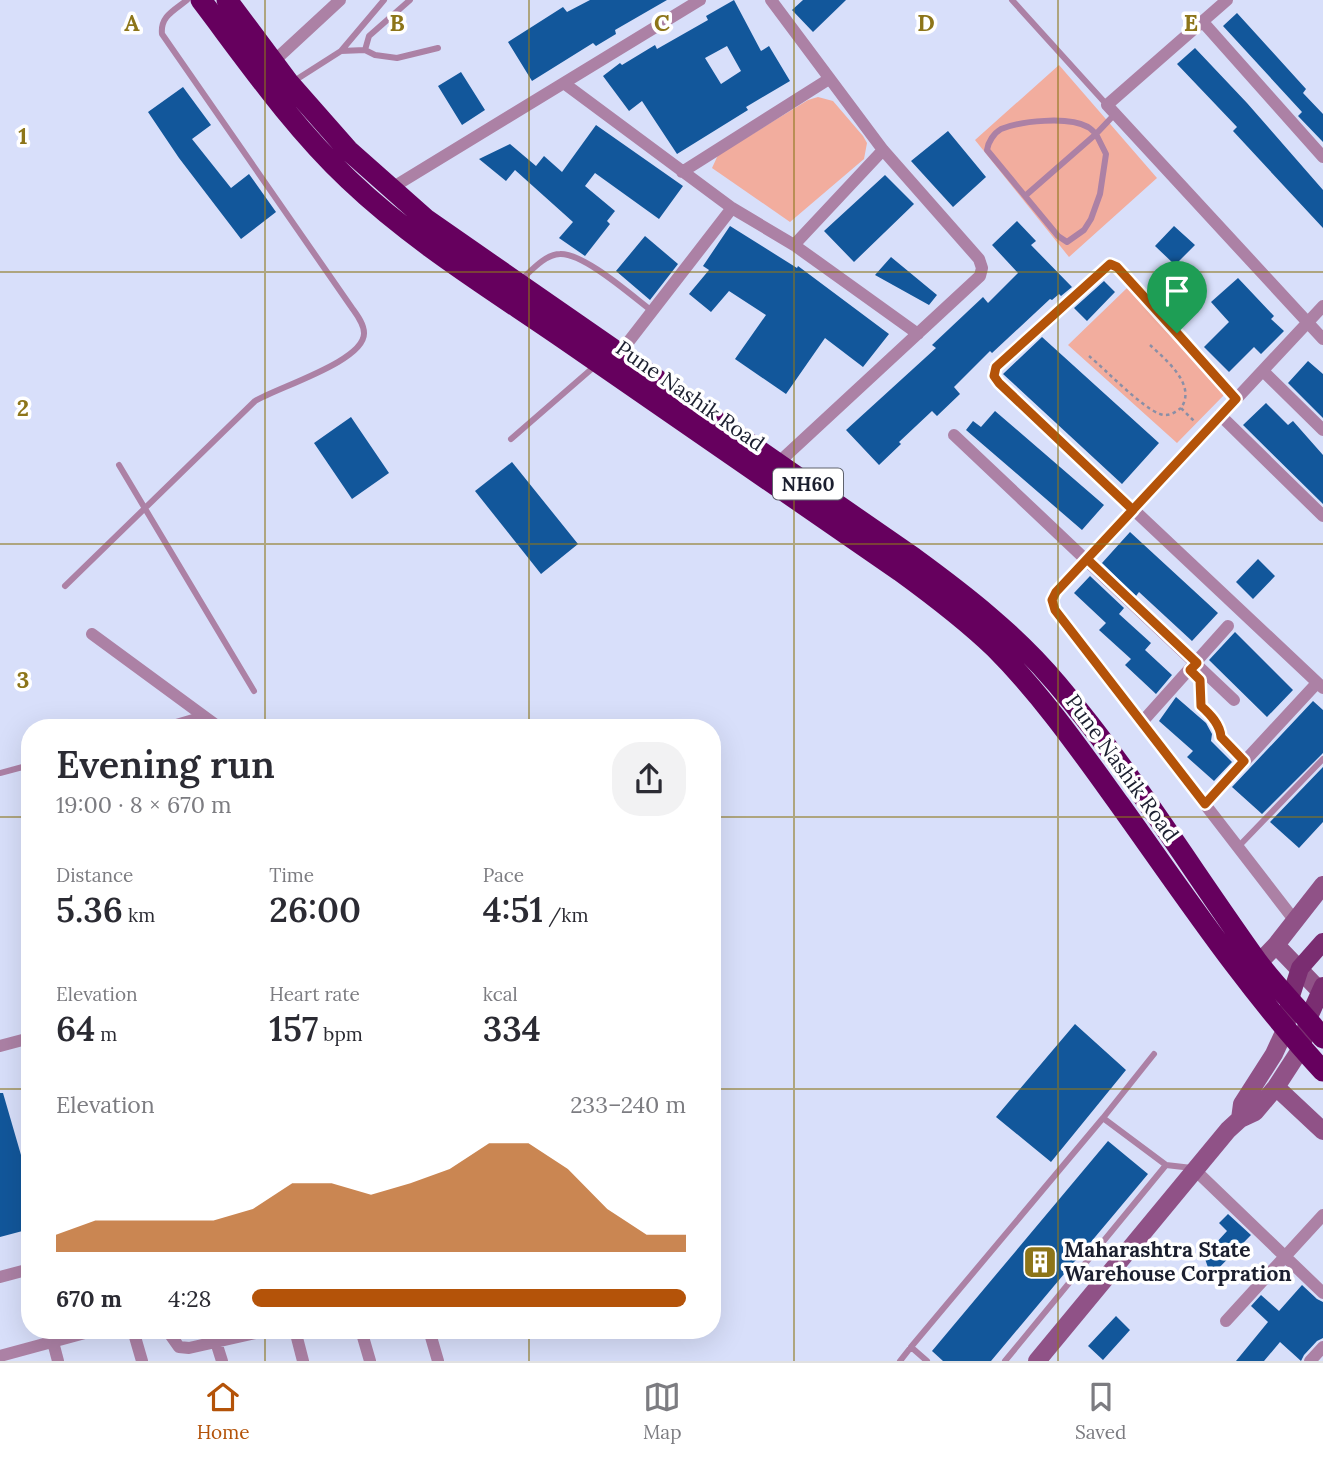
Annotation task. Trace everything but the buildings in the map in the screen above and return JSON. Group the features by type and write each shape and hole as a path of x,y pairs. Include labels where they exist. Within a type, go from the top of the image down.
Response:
{"highway":[{"name":"Pune Nashik Road","path":"201,0 272,94 349,180 427,243 900,571 957,614 995,648 1078,746 1244,979 1323,1071"},
{"name":"Pune Nashik Road","path":"227,0 289,83 348,150 427,220 955,588 1017,642 1057,684 1096,734 1259,963 1323,1038"}],"main road":[{"path":"1286,1028 1290,999 1300,968 1323,942"},
{"path":"1302,1047 1308,1019 1322,990"}],"street":[{"path":"274,62 340,0"},
{"path":"390,189 700,0"},
{"path":"771,0 883,150 979,259 982,268 980,276 778,463"},
{"path":"1223,1 1111,110 1323,339"},
{"path":"1202,21 1323,157"},
{"path":"681,172 829,79"},
{"path":"565,84 681,172 732,208 794,245 918,334"},
{"path":"794,245 883,150"},
{"path":"619,354 732,208"},
{"path":"1205,804 1320,686 994,376 996,367 1110,264 1117,267 1236,399"},
{"path":"1295,921 1055,610 1052,600 1056,592 1323,306"},
{"path":"1263,371 1323,430"},
{"path":"1220,415 1323,516"},
{"path":"954,435 1087,559 1194,667 1234,700"},
{"path":"1142,722 1228,626"},
{"path":"92,634 207,719"},
{"path":"1194,667 1200,680 1201,706 1221,730 1221,737 1244,761"},
{"path":"1244,979 1276,945 1323,886"},
{"path":"1276,945 1322,990"},
{"path":"1240,1119 1242,1104 1274,1054 1286,1028"},
{"path":"0,1046 21,1040"},
{"path":"1037,1361 1228,1130 1240,1119 1255,1112 1276,1087 1302,1047"},
{"path":"1276,1087 1323,1131"},
{"path":"1194,1169 1323,1293"},
{"path":"1226,1321 1323,1215"},
{"path":"0,1277 21,1271"},
{"path":"0,1356 64,1339"},
{"path":"136,1339 142,1361"},
{"path":"173,1339 179,1347 190,1348 229,1339"},
{"path":"297,1339 303,1361"},
{"path":"364,1339 370,1361"},
{"path":"432,1339 438,1361"},
{"path":"53,1342 58,1361"},
{"path":"216,1342 222,1361"},
{"path":"1310,1361 1323,1347"}],"lane":[{"path":"65,586 255,401 350,356 360,346 364,334 362,324 352,308 162,34 161,25 164,18 187,0"},
{"path":"289,83 341,51 384,0"},
{"path":"365,50 369,36 410,0"},
{"path":"1012,0 1111,110 1096,134 1025,195"},
{"path":"341,51 365,50 375,55 397,58 438,48"},
{"path":"1044,121 1088,127 1096,134 1106,154 1100,194 1084,230 1067,242 1058,236 987,150 988,143 999,130 1044,121"},
{"path":"517,284 545,259 559,254 580,260 601,272 652,310"},
{"path":"511,439 599,363"},
{"path":"119,465 254,691"},
{"path":"187,719 201,715"},
{"path":"1238,847 1323,759"},
{"path":"0,773 21,767"},
{"path":"900,1361 1154,1054"},
{"path":"1102,1118 1166,1165 1194,1169"},
{"path":"1005,1361 1166,1165"},
{"path":"911,1347 927,1361"}],"path":[{"path":"1089,356 1155,411 1162,415 1171,415 1181,408 1186,392 1172,366 1150,345"},
{"path":"1181,408 1205,432"}],"shaded area":[{"path":"1059,65 1157,178 1069,257 975,140"},
{"path":"818,97 833,101 863,136 867,143 864,159 790,222 712,168 718,155 808,100"},
{"path":"1127,288 1224,395 1177,443 1068,345"}],"place":[{"name":"Maharashtra State Warehouse Corpration","path":"1040,1262"}],"route":[{"path":"1177,333 1117,267 1110,264 1102,268 996,367 994,376 1133,510 1056,592 1052,600 1055,610 1205,804 1244,761 1221,737 1221,730 1201,706 1200,680 1190,670 1197,663 1087,559 1133,510 1236,399 1177,333"}]}
